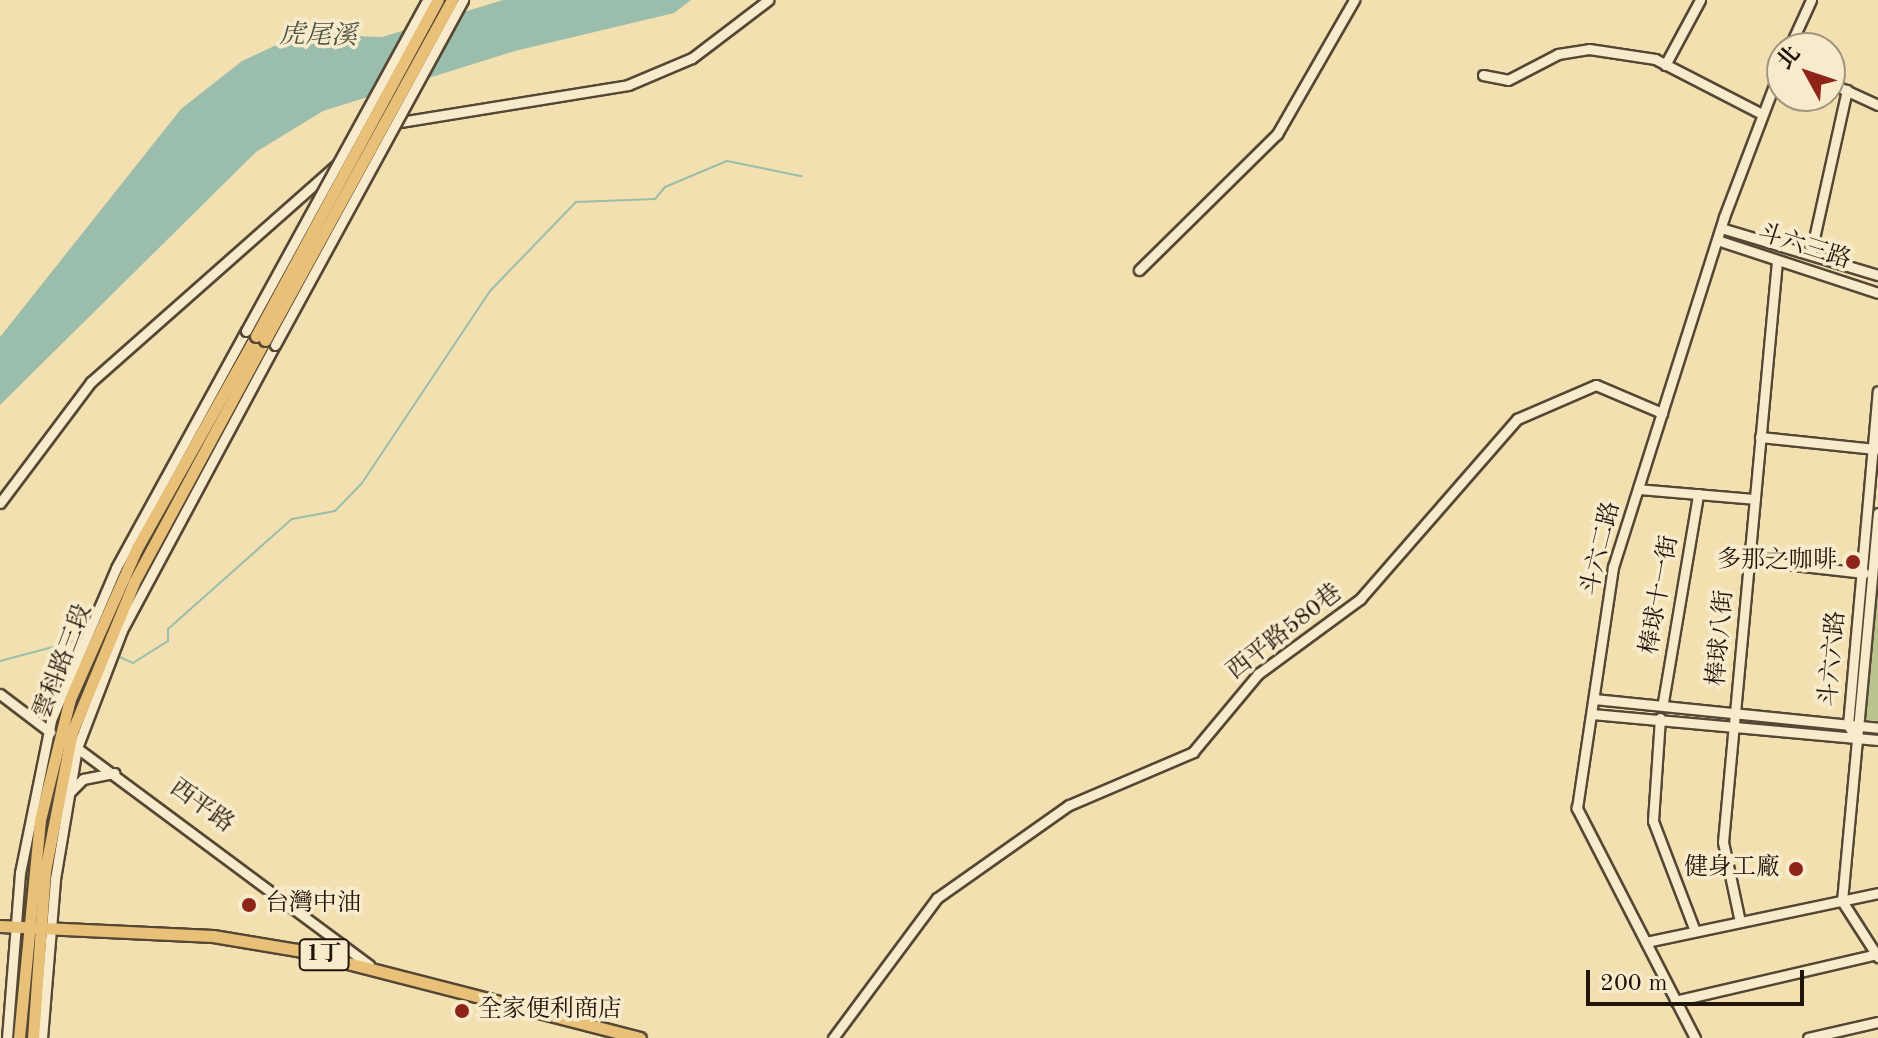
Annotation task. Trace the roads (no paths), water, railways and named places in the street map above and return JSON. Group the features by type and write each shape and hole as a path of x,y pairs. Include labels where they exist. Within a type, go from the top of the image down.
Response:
{"main road":[{"path":"260,338 438,0"},
{"path":"260,338 452,0"},
{"name":"雲科路三段","path":"19,1038 33,928 77,666 137,548 260,338"},
{"name":"雲科路三段","path":"63,739 134,582 260,338"},
{"name":"西平路","path":"0,926 213,936 369,965 640,1038"},
{"name":"雲科路三段","path":"33,928 33,1038"}],"street":[{"path":"260,338 427,0"},
{"path":"260,338 463,0"},
{"path":"0,503 91,382 381,127 465,106 628,85 692,58 768,0"},
{"path":"1139,270 1277,134 1354,0"},
{"path":"1665,65 1700,0"},
{"path":"1796,32 1811,0"},
{"path":"1483,75 1508,80 1558,54 1589,49 1665,65 1760,113"},
{"path":"1811,252 1847,90 1878,105"},
{"name":"斗六二路","path":"1695,1038 1577,808 1613,567 1717,240 1766,100"},
{"name":"斗六三路","path":"1721,228 1811,252 1878,275"},
{"name":"斗六三路","path":"1717,240 1878,293"},
{"name":"棒球八街","path":"1740,922 1723,842 1777,261"},
{"name":"西平路580巷","path":"833,1038 937,898 1069,805 1193,752 1258,674 1360,599 1517,419 1596,385 1662,413"},
{"name":"斗六六路","path":"1842,901 1878,391"},
{"path":"1760,437 1876,450"},
{"path":"1638,489 1755,499"},
{"name":"棒球十一街","path":"1663,702 1698,494"},
{"name":"斗六六路","path":"1867,574 1878,513"},
{"path":"1749,560 1867,574"},
{"name":"西平路","path":"0,694 115,773 369,965"},
{"path":"1594,699 1663,702 1878,728"},
{"path":"1592,714 1878,740"},
{"path":"1660,718 1653,821 1695,931"},
{"name":"雲科路三段","path":"42,1038 33,928 34,786 63,739"},
{"name":"雲科路三段","path":"7,1038 68,794 63,739"},
{"path":"68,794 83,779 115,773"},
{"path":"1646,942 1878,893"},
{"path":"1675,1001 1877,956 1842,901"},
{"path":"1808,1038 1878,1022"}],"water":[{"name":"虎尾溪","path":"503,0 691,0 674,13 515,51 323,111 256,152 0,405 0,337 181,109 242,61 300,34 382,37"}],"waterway":[{"path":"115,655 133,663 168,641 168,629 292,519 335,511 362,483 490,291 576,202 655,199 665,187 727,161 801,176"},
{"path":"0,661 79,640"}],"place":[{"name":"多那之咖啡","path":"1853,562"},
{"name":"健身工廠","path":"1796,869"},
{"name":"台灣中油","path":"249,905"},
{"name":"全家便利商店","path":"462,1011"}]}
